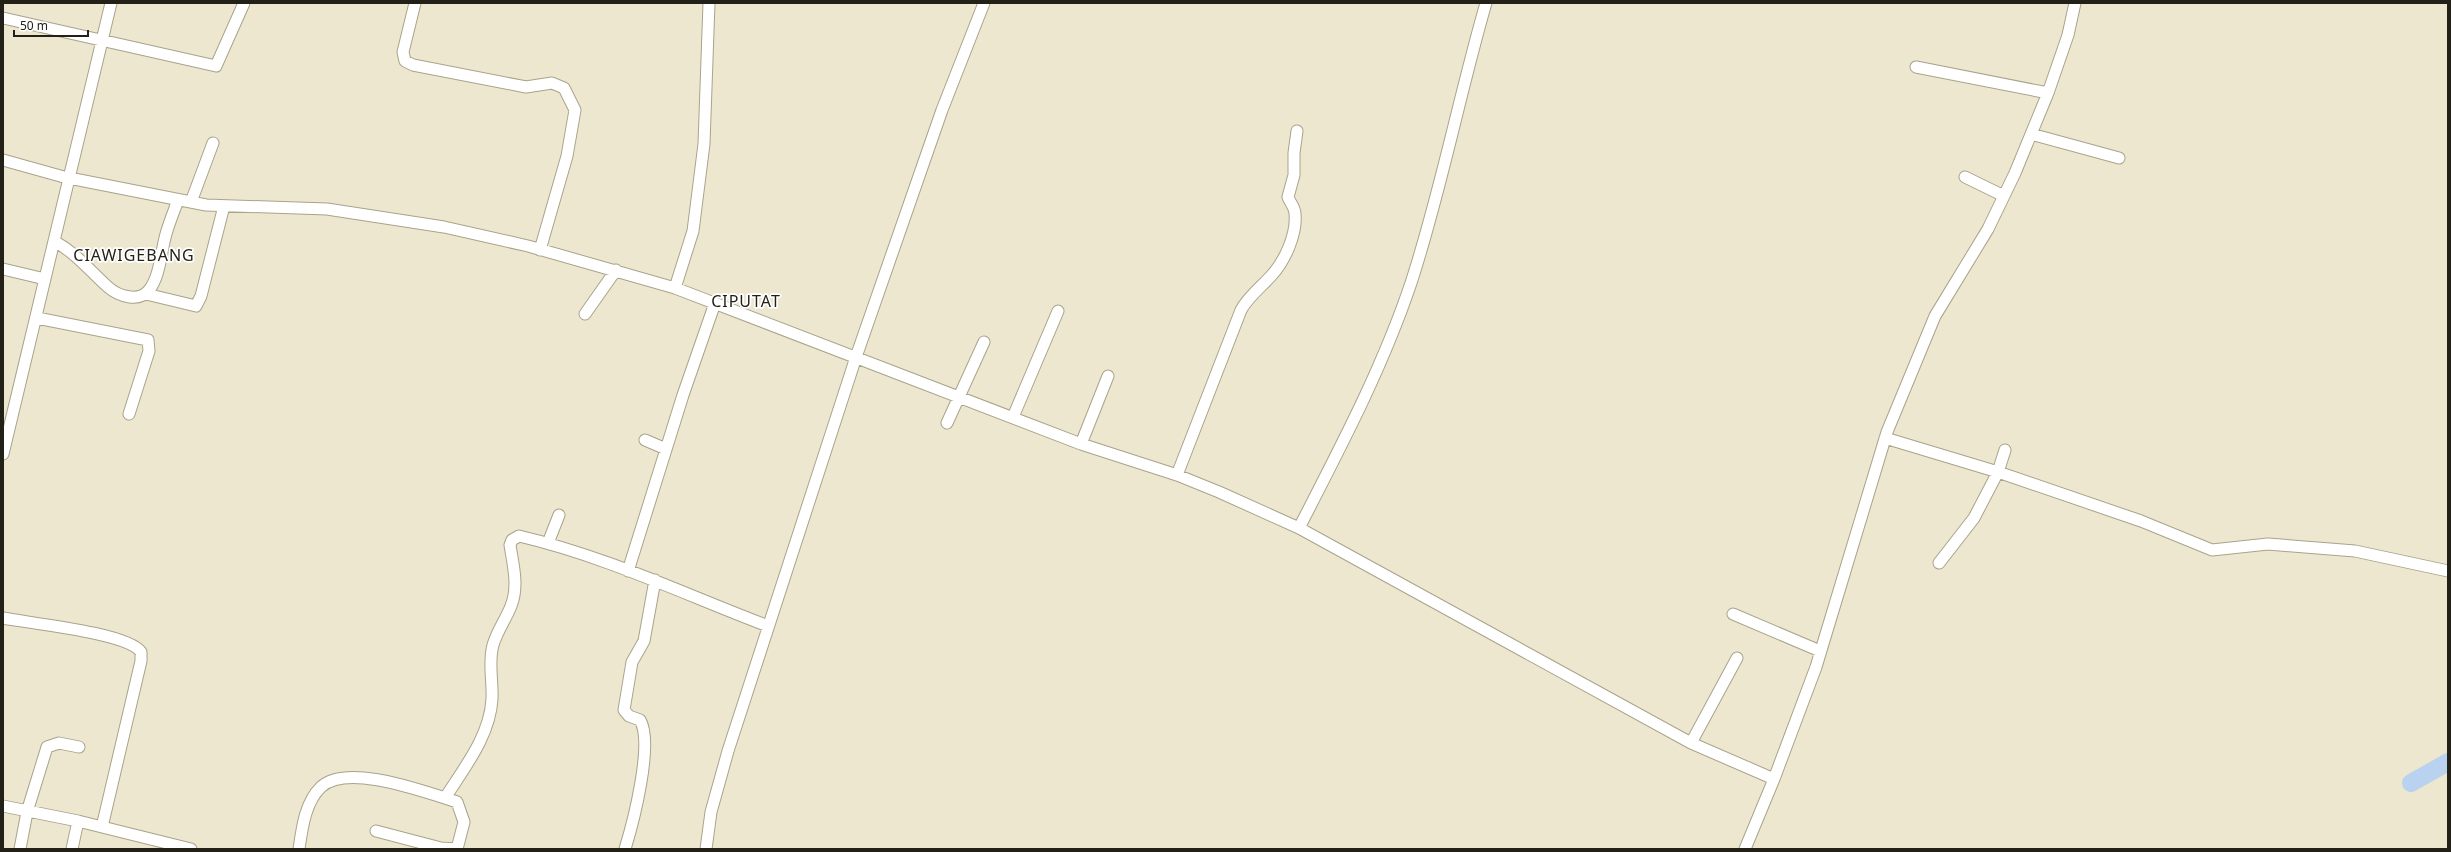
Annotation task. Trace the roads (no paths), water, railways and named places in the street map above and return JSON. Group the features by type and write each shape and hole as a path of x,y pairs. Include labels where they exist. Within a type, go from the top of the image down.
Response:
{"street":[{"path":"3,454 37,318 45,278 111,3"},
{"path":"3,18 216,66 244,3"},
{"path":"415,3 403,52 405,61 413,65 526,87 552,83 564,88 575,110 567,156 540,250"},
{"path":"675,288 694,231 704,144 709,3"},
{"path":"706,849 708,826 722,774 768,626 856,357 942,110 984,3"},
{"path":"1299,528 1374,382 1408,290 1453,137 1468,66 1486,3"},
{"path":"1745,849 1774,779 1820,651 1885,438 1935,316 1988,229 2004,196 2048,93 2068,36 2075,3"},
{"path":"1916,67 2048,93"},
{"path":"1177,475 1241,310 1280,265 1291,239 1295,224 1295,212 1288,197 1294,175 1294,153 1297,132"},
{"path":"2031,134 2119,158"},
{"path":"191,202 212,143"},
{"path":"3,160 69,178 191,202 224,206 327,209 444,227 528,246 675,288 960,396 1081,444 1177,475 1299,528 1691,743 1774,779"},
{"path":"1965,176 2004,196"},
{"path":"146,294 155,278 166,233 178,200"},
{"path":"54,241 70,249 113,291 132,297 146,294 196,306 202,296 224,206"},
{"path":"3,269 45,278"},
{"path":"585,314 616,270"},
{"path":"628,571 666,449 715,303"},
{"path":"1013,417 1058,311"},
{"path":"37,318 148,340 149,351 129,414"},
{"path":"946,423 960,396 984,342"},
{"path":"1081,444 1108,376"},
{"path":"1885,438 1998,472 2141,521 2212,550 2268,544 2347,550 2448,571"},
{"path":"645,440 666,449"},
{"path":"1938,563 1974,518 1998,472 2005,450"},
{"path":"548,543 558,516"},
{"path":"445,798 474,753 488,726 492,700 490,661 494,644 512,604 516,582 510,545 512,540 519,536 548,543 655,580 768,626"},
{"path":"625,849 639,796 645,731 640,720 630,716 624,710 632,662 644,641 655,580"},
{"path":"1733,614 1820,651"},
{"path":"3,618 84,631 134,646 141,652 141,661 102,827"},
{"path":"1691,743 1737,658"},
{"path":"20,849 27,812 47,747 59,743 79,747"},
{"path":"298,849 304,821 312,800 320,788 338,778 385,782 445,798 457,802 464,818 457,849 441,848 376,831"},
{"path":"3,806 78,821 159,845 191,849"},
{"path":"72,849 78,821"}],"waterway":[{"path":"2411,783 2448,762"}],"district":[{"name":"CIAWIGEBANG","path":"134,255"},
{"name":"CIPUTAT","path":"746,301"}]}
